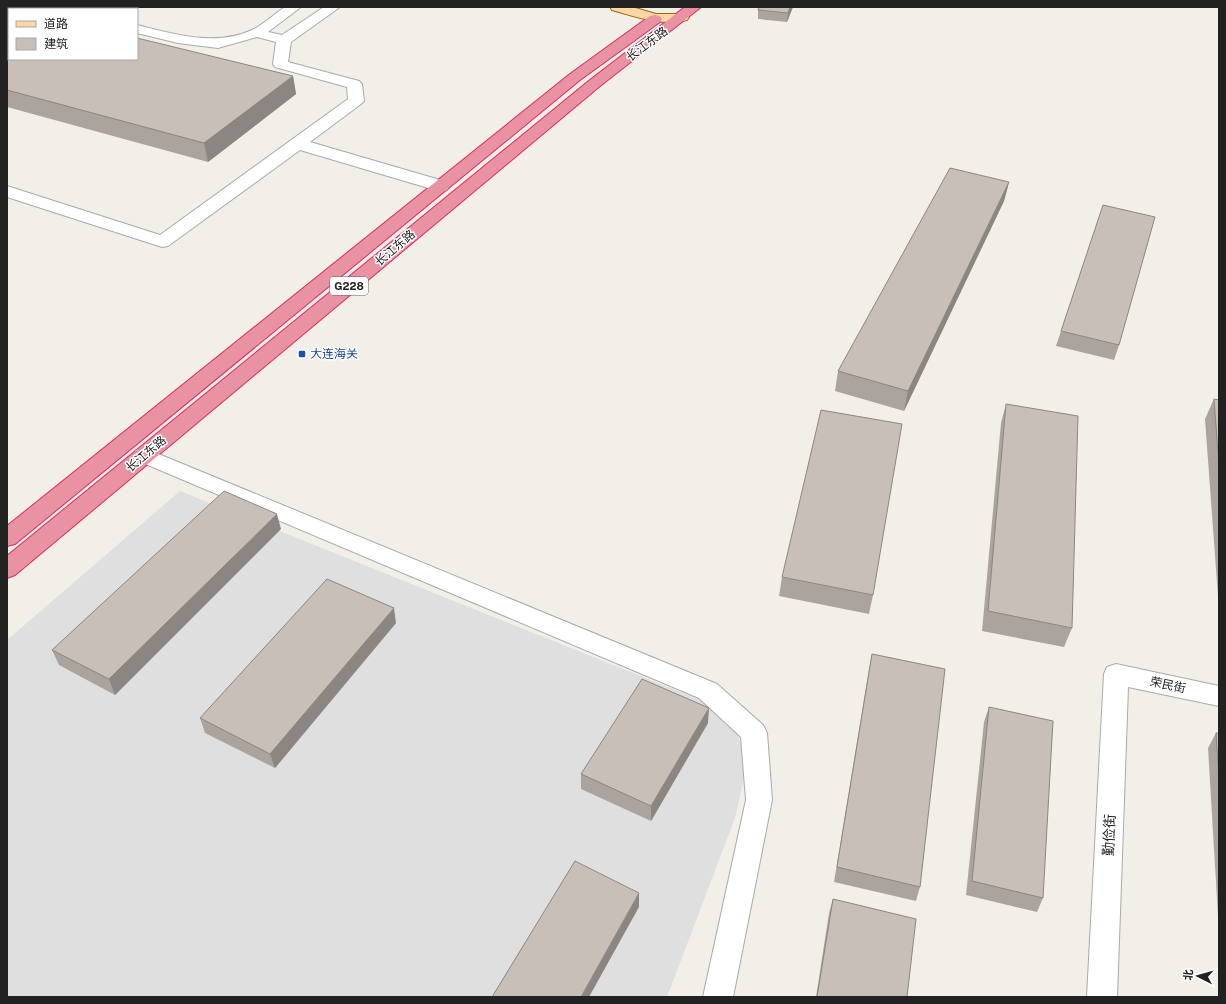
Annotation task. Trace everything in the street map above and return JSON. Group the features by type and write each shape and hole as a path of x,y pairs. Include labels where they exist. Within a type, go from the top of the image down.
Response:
{"highway":[{"name":"长江东路","path":"7,538 576,77 669,11"},
{"name":"长江东路","path":"7,569 595,83 669,11"}],"main road":[{"path":"617,7 669,11"}],"street":[{"path":"138,29 178,39 218,44 257,34 294,7"},
{"path":"257,34 284,40 333,7"},
{"path":"7,191 162,242 356,101 354,84 280,64 284,40"},
{"path":"298,144 441,186"},
{"path":"144,456 708,692 754,733 759,800 718,997"},
{"name":"荣民街","path":"1116,674 1219,696"},
{"name":"勤俭街","path":"1102,997 1116,674"}],"shaded area":[{"path":"180,491 708,703 736,729 747,765 735,818 667,997 7,997 7,640"}],"building":[{"path":"759,7 790,7 788,13 758,10"},
{"path":"138,38 293,76 204,143 7,90 7,45 8,60 138,60"},
{"path":"950,168 1009,182 908,391 838,371"},
{"path":"1103,205 1155,217 1119,345 1061,331"},
{"path":"1214,399 1219,400 1219,467"},
{"path":"1006,404 1078,416 1072,628 988,611"},
{"path":"821,410 902,424 873,595 782,577"},
{"path":"224,491 277,514 109,679 52,650"},
{"path":"327,579 394,608 270,754 200,718"},
{"path":"872,654 945,669 920,887 837,867"},
{"path":"642,679 709,708 651,806 581,774"},
{"path":"989,707 1053,721 1043,898 972,881"},
{"path":"1216,733 1219,733 1219,778"},
{"path":"575,861 639,893 581,997 492,997"},
{"path":"833,899 916,919 907,997 817,997"}],"place":[{"name":"大连海关","path":"302,354"}]}
